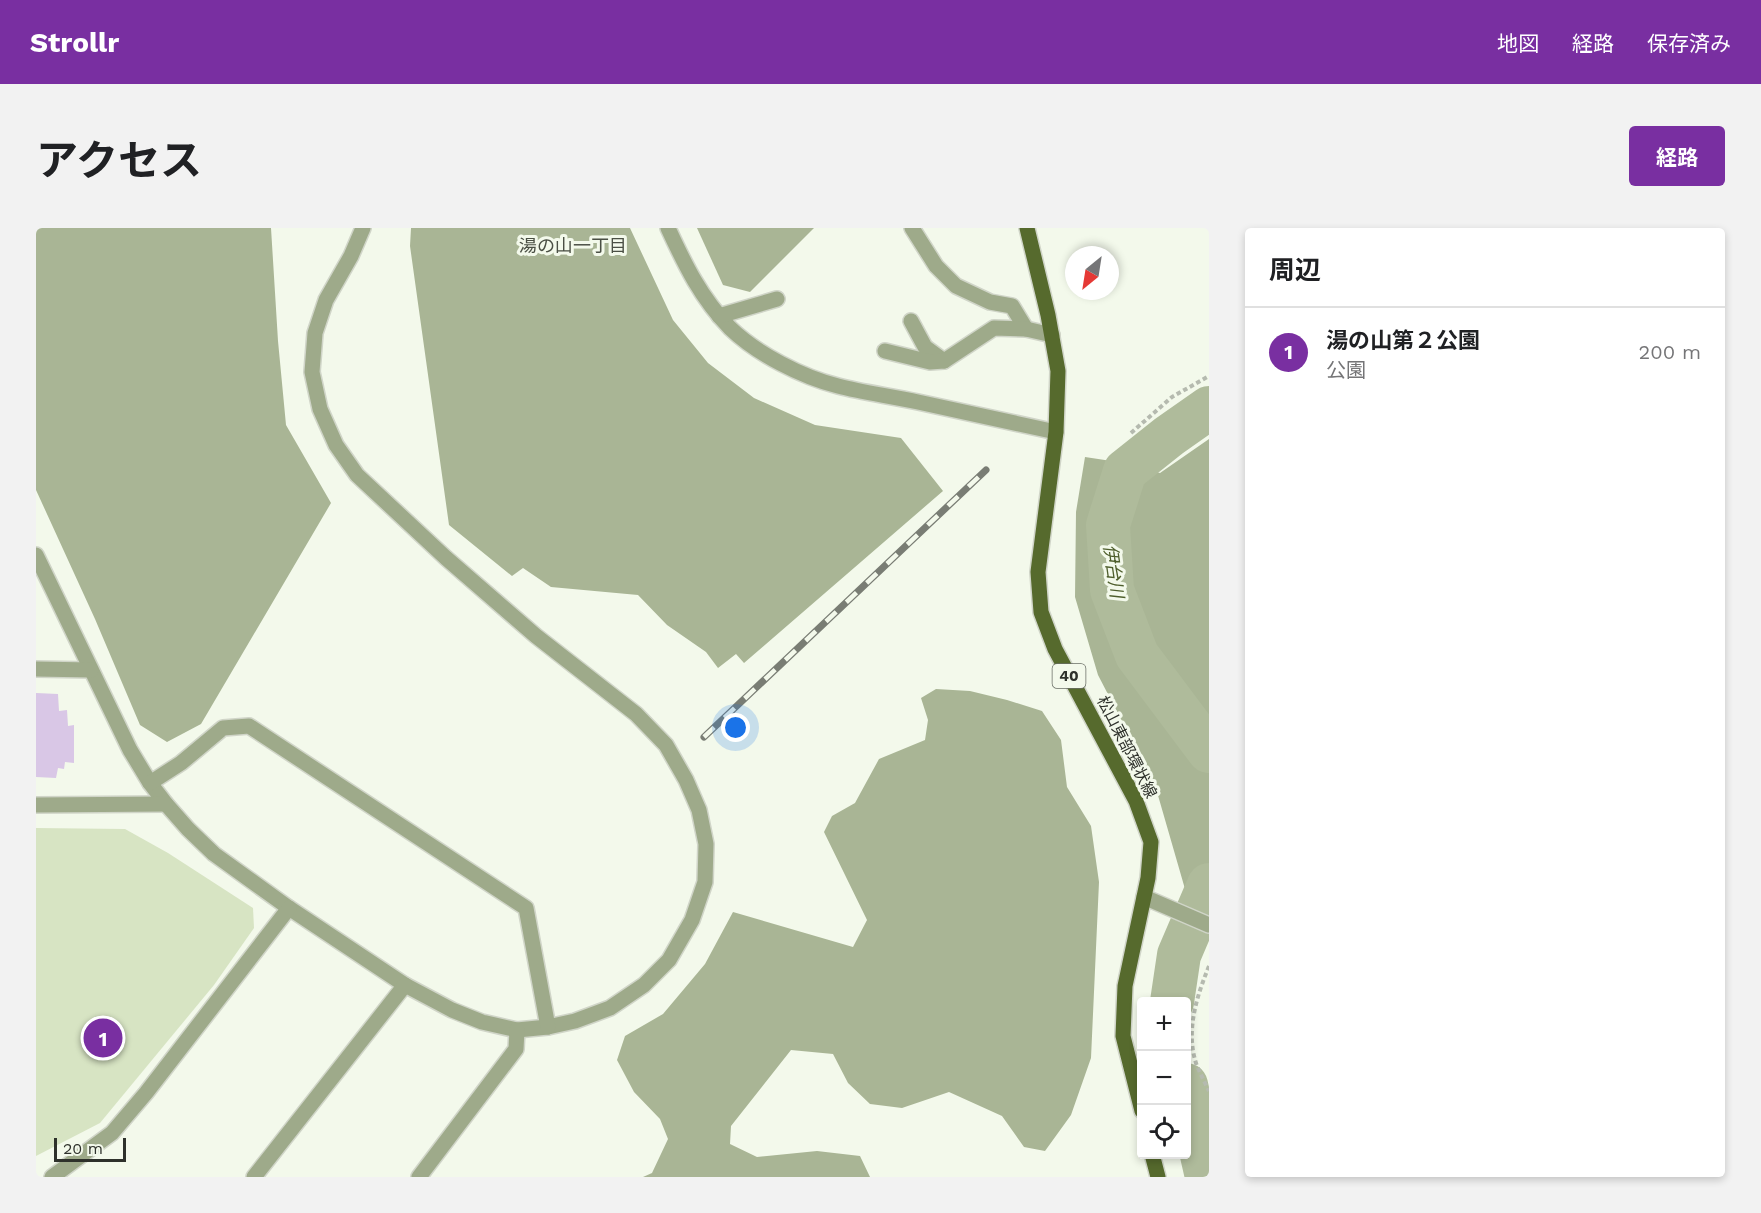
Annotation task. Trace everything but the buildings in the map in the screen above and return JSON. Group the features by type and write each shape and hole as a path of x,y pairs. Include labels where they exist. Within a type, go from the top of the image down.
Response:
{"main road":[{"name":"松山東部環状線","path":"1027,228 1058,371 1056,432 1038,572 1041,612 1055,649 1136,801 1151,842 1148,878 1125,986 1123,1036 1140,1105"},
{"path":"1153,1159 1158,1177"}],"street":[{"path":"36,555 130,750 166,804 214,854 289,908 405,985 452,1010 483,1022 517,1030 575,1021 610,1008 644,985 669,960 692,920 705,882 706,844 699,810 687,780 666,745 636,714 536,636 446,558 357,475 336,445 320,409 312,372 315,333 326,300 351,256 363,228"},
{"path":"668,228 688,272 710,304 732,329 760,352 797,371 837,386 1056,432"},
{"path":"912,228 936,266 956,286 990,302 1012,306 1026,330"},
{"path":"719,316 777,299"},
{"path":"911,321 925,347 944,361"},
{"path":"885,351 930,362 944,361 993,328 1026,330 1052,335"},
{"path":"36,669 91,670"},
{"path":"150,783 181,763 223,728 249,726 526,908 548,1027"},
{"path":"36,805 166,804"},
{"path":"1144,897 1209,925"},
{"path":"52,1177 112,1133 160,1076 289,908"},
{"path":"254,1177 405,985"},
{"path":"419,1177 516,1049 517,1030"}],"path":[{"path":"1131,433 1172,397 1209,376"},
{"path":"1209,966 1195,1006 1191,1034 1196,1064 1209,1092"}],"green space":[{"path":"36,228 271,228 286,425 331,503 201,724 167,742 140,725 36,490"},
{"path":"411,228 630,228 673,320 708,363 754,398 815,425 901,438 943,491 744,663 736,654 718,668 706,652 667,625 638,595 551,587 523,568 512,576 449,525 410,246"},
{"path":"697,228 814,228 750,292 723,285"},
{"path":"1209,439 1209,899 1185,889 1155,785 1098,675 1075,597 1076,512 1085,457 1118,462 1160,473"},
{"path":"936,689 970,691 1042,711 1061,740 1067,787 1091,826 1099,882 1091,1058 1071,1115 1045,1151 1024,1147 1002,1116 949,1092 902,1108 870,1104 848,1083 833,1054 791,1050 731,1126 730,1144 757,1157 817,1151 860,1156 870,1177 643,1177 652,1173 668,1139 660,1119 634,1092 617,1060 625,1036 663,1014 705,964 733,912 853,947 867,920 824,832 832,816 855,803 879,759 925,740 928,720 921,698"},
{"path":"36,828 125,829 168,853 253,908 254,928 214,985 100,1123 36,1156"}],"waterway":[{"name":"伊台川","path":"1209,408 1125,471 1108,525 1112,590 1137,655 1209,751"},
{"name":"伊台川","path":"1173,997 1179,955 1209,885"},
{"name":"伊台川","path":"1191,1105 1207,1177"}],"railway":[{"path":"704,737 986,470"}],"place":[{"name":"湯の山第２公園","path":"103,1038"}],"district":[{"name":"湯の山一丁目","path":"573,245"}]}
